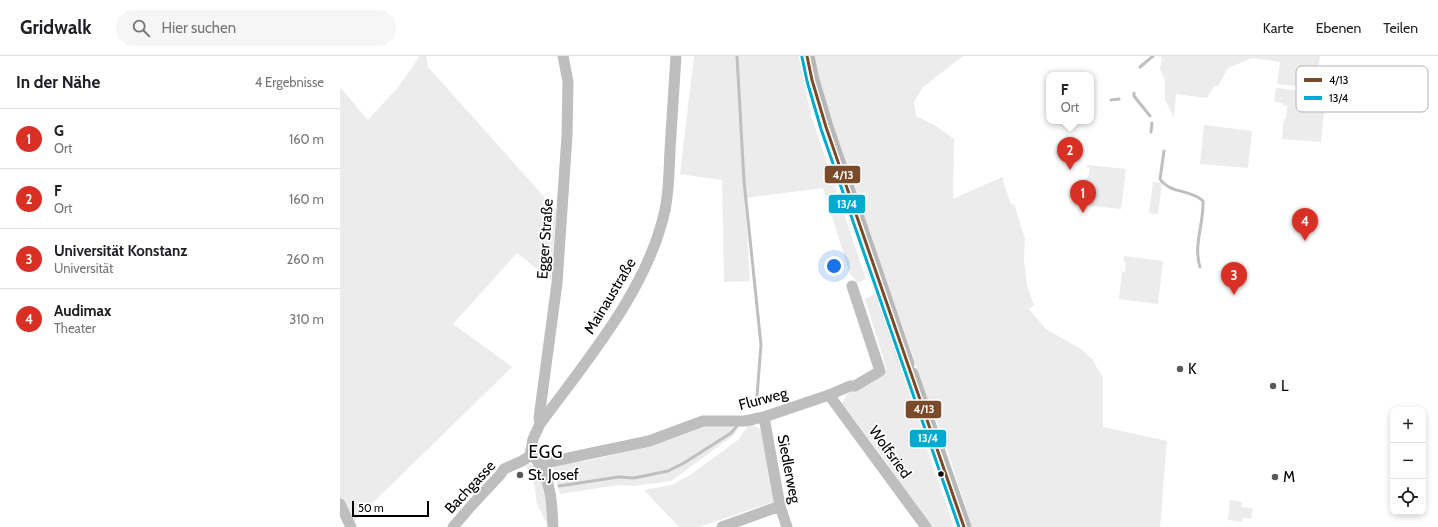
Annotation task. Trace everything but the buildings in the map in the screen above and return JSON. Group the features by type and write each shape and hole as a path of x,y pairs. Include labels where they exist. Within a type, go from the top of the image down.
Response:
{"main road":[{"path":"807,56 812,80 826,127 964,527"}],"street":[{"name":"Egger Straße","path":"540,424 538,418 557,283 567,136 568,82 563,56"},
{"name":"Mainaustraße","path":"530,456 533,439 540,424 606,334 638,283 660,231 665,209 669,175 676,56"},
{"name":"Flurweg","path":"540,464 649,441 703,421 745,421 764,417 829,395 850,386 855,386 880,371 852,286"},
{"name":"Wolfsried","path":"829,395 926,527"},
{"name":"Siedlerweg","path":"764,417 780,506 787,527"},
{"path":"530,456 536,459 540,464 547,478 552,500 553,527"},
{"name":"Bachgasse","path":"453,527 504,469 530,456"},
{"path":"340,504 351,527"},
{"path":"722,527 780,506"}],"shaded area":[{"path":"419,56 426,56 428,67 556,210 551,280 517,253 453,324 512,367 350,525 340,502 340,87 368,120 399,86"},
{"path":"694,56 799,56 810,112 866,279 858,283 850,274 823,188 745,198 750,281 724,282 722,180 680,174"},
{"path":"813,56 963,56 923,87 914,102 916,116 936,126 954,139 953,199 1002,177 1011,205 1014,204 1025,239 1024,260 1027,286 1034,305 1029,309 1046,329 1081,349 1092,359 1103,378 1103,427 1167,441 1160,527 972,527 945,443 922,385 830,121"},
{"path":"1155,56 1320,56 1319,66 1296,66 1296,86 1277,84 1280,62 1252,58 1228,68 1218,86 1214,86 1207,98 1176,94 1174,118 1165,100 1165,81 1160,69 1162,57"},
{"path":"1276,88 1296,90 1296,112 1324,112 1321,142 1282,139 1287,106 1283,105 1283,103 1274,102"},
{"path":"1204,125 1252,131 1248,168 1200,164"},
{"path":"1087,165 1126,169 1121,209 1083,205 1086,178 1088,178 1090,168 1087,167"},
{"path":"1153,182 1162,183 1158,214 1149,213"},
{"path":"1124,256 1163,261 1158,304 1119,299 1122,272 1125,272 1126,262 1123,261"},
{"path":"877,293 903,365 927,449 954,527 930,527 884,459 842,403 848,393 875,380 887,370 865,299"},
{"path":"750,423 762,430 776,501 699,527 679,527 644,490 672,485 690,475 738,440"},
{"path":"735,424 737,430 734,435 671,481 634,486 619,485 560,494 552,465 586,461 609,456 675,436 704,425"},
{"path":"533,464 540,469 549,501 547,524 537,504 534,482 526,466"},
{"path":"1230,500 1242,502 1241,507 1253,508 1251,519 1243,518 1242,522 1228,520"}],"waterway":[{"path":"737,56 744,181 761,345 757,396"},
{"path":"1140,67 1153,56"},
{"path":"1134,93 1134,96 1150,116"},
{"path":"1111,100 1119,99"},
{"path":"1151,132 1152,123"},
{"path":"1164,151 1160,179 1169,187 1198,197 1203,201 1198,243 1198,259 1200,267"},
{"path":"559,486 619,477 634,478 668,471 684,463 731,433 737,426"}],"transit line":[{"name":"4/13","path":"807,56 812,80 826,127 964,527"},
{"name":"13/4","path":"802,57 807,81 821,129 959,527"}],"place":[{"name":"F","path":"1070,170"},
{"name":"G","path":"1083,213"},
{"name":"Audimax","path":"1305,241"},
{"name":"Universität Konstanz","path":"1234,295"},
{"name":"K","path":"1180,369"},
{"name":"L","path":"1273,386"},
{"name":"St. Josef","path":"520,475"},
{"name":"M","path":"1275,477"}],"district":[{"name":"EGG","path":"546,452"}]}
